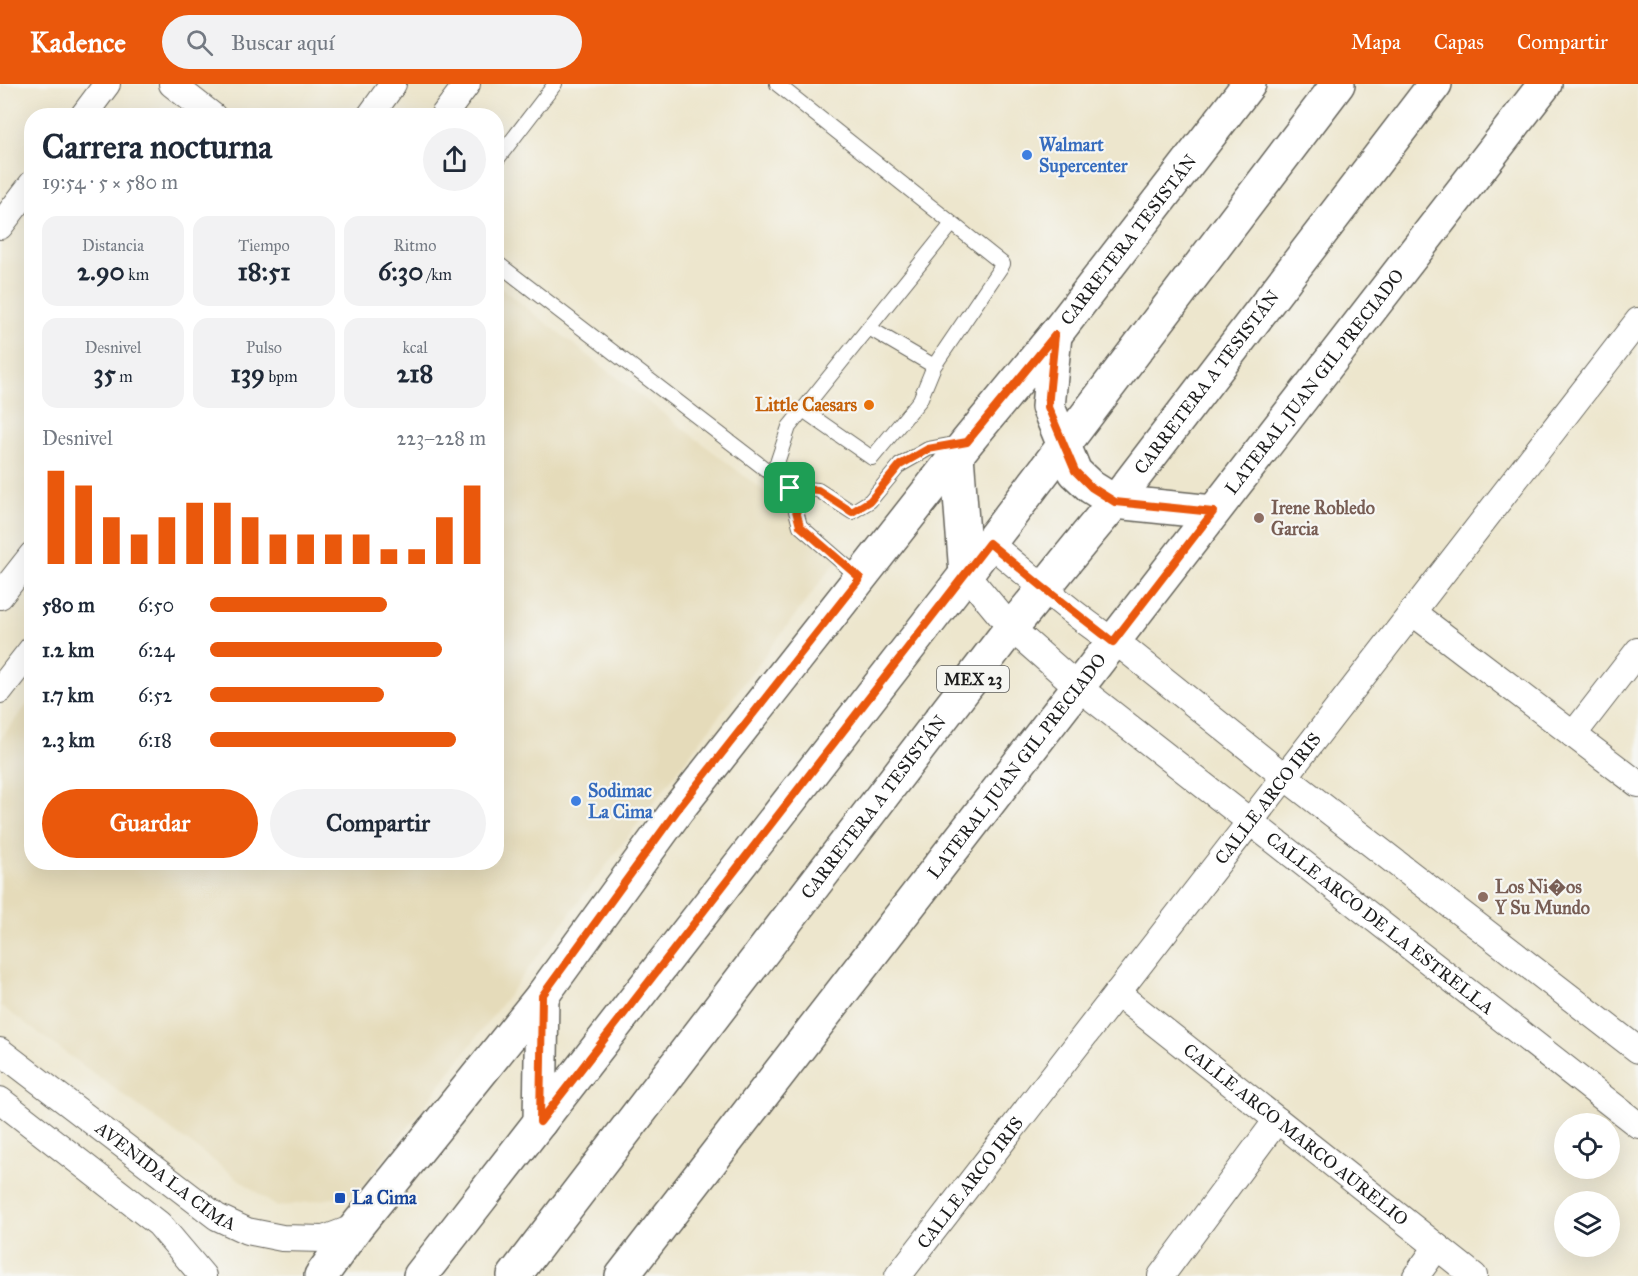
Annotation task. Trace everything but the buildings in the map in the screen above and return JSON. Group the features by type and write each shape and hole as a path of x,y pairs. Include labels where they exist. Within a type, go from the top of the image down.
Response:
{"main road":[{"name":"CARRETERA TESISTÁN","path":"321,1276 356,1227 542,996 678,809 962,448 1055,335 1249,84"},
{"path":"420,1276 966,574 1338,84"},
{"name":"CARRETERA A TESISTÁN","path":"514,1276 1011,628 1115,502 1435,84"},
{"name":"LATERAL JUAN GIL PRECIADO","path":"622,1276 1545,84"},
{"path":"1055,335 1048,407 1075,471 1091,487 1115,502 1213,512"},
{"path":"962,448 966,574"},
{"path":"540,1122 542,996"},
{"path":"407,1276 442,1247"}],"street":[{"path":"89,108 107,84"},
{"path":"172,84 203,108"},
{"path":"376,108 393,84"},
{"path":"449,108 467,84"},
{"path":"0,226 24,194"},
{"name":"CALLE ARCO IRIS","path":"898,1276 1638,321"},
{"path":"989,543 1285,777 1638,1050"},
{"path":"0,596 24,565"},
{"name":"CALLE ARCO DE LA ESTRELLA","path":"966,574 1011,628 1078,687 1251,820 1638,1125"},
{"path":"1412,612 1638,784"},
{"path":"1573,735 1638,651"},
{"path":"0,690 24,659"},
{"name":"CALLE ARCO MARCO AURELIO","path":"1117,993 1474,1276"},
{"name":"AVENIDA LA CIMA","path":"0,1051 217,1217 247,1231 282,1238 324,1239 356,1227"},
{"path":"0,1100 159,1224 203,1276"},
{"path":"1161,1276 1277,1120"},
{"path":"120,1194 142,1160"},
{"path":"1416,1276 1437,1247"}],"lane":[{"path":"504,151 555,84"},
{"path":"777,84 1004,264 934,366 920,400 872,458 803,410"},
{"path":"773,476 789,427 952,224"},
{"path":"504,268 790,488 818,490 852,512 870,501 900,465 928,449 962,448"},
{"path":"869,328 934,366"},
{"path":"790,488 800,526 860,578"}],"shaded area":[{"name":"Sodimac La Cima","path":"504,290 843,552 358,1194 277,1207 0,1005 0,740 24,708 24,870 504,870"}],"place":[{"name":"Walmart Supercenter","path":"1027,155"},
{"name":"Little Caesars","path":"869,405"},
{"name":"Irene Robledo Garcia","path":"1259,518"},
{"name":"Sodimac La Cima","path":"576,801"},
{"name":"Los Ni�os Y Su Mundo","path":"1483,897"},
{"name":"La Cima","path":"340,1198"}],"route":[{"path":"1055,335 1048,407 1075,471 1091,487 1115,502 1213,512 1113,642 989,543 540,1122 542,996 678,809 860,578 800,526 790,488 818,490 852,512 870,501 900,465 928,449 967,442 1055,335"}]}
